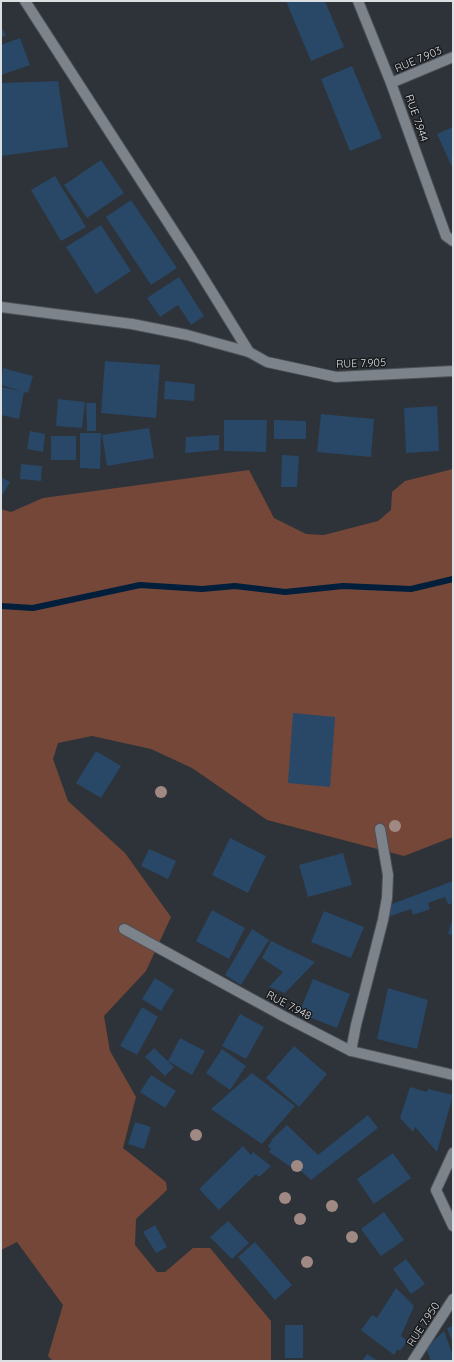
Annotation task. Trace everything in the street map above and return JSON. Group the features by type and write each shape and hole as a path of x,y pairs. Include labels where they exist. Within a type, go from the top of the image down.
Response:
{"street":[{"path":"25,1 191,258 249,352"},
{"name":"RUE 7.944","path":"358,1 391,83 446,236 453,241"},
{"name":"RUE 7.903","path":"391,83 453,57"},
{"name":"RUE 7.905","path":"1,307 132,324 218,342 249,352 267,362 336,377 453,371"},
{"path":"351,1051 387,898 388,875 380,829"},
{"name":"RUE 7.948","path":"124,929 283,1016 351,1051 453,1075"},
{"path":"453,1153 436,1190 453,1226"},
{"name":"RUE 7.950","path":"413,1361 453,1299"}],"shaded area":[{"path":"453,469 453,837 404,856 267,820 192,768 151,749 92,736 58,743 53,759 68,801 125,853 171,917 146,971 104,1016 110,1051 136,1097 123,1148 166,1182 167,1190 136,1219 135,1245 157,1272 165,1272 193,1248 210,1248 271,1321 271,1361 53,1361 48,1356 63,1305 17,1242 1,1250 1,509 11,512 43,498 249,470 274,518 306,534 324,535 378,521 391,510 392,492 405,481"}],"building":[{"path":"286,1 325,1 344,47 311,61"},
{"path":"1,26 6,36 1,37"},
{"path":"20,38 30,65 1,75 1,45"},
{"path":"352,66 382,138 350,151 321,79"},
{"path":"58,81 68,147 1,156 1,83"},
{"path":"453,127 453,169 437,134"},
{"path":"101,160 124,193 87,218 64,185"},
{"path":"55,176 86,227 61,241 31,190"},
{"path":"131,200 177,268 151,285 106,217"},
{"path":"101,225 131,271 96,294 66,247"},
{"path":"179,277 204,316 191,325 178,305 160,317 147,298"},
{"path":"105,361 160,365 156,418 101,413"},
{"path":"3,368 33,376 28,393 24,392 19,419 1,415 1,387 21,391 1,385"},
{"path":"165,381 195,384 194,401 164,399"},
{"path":"58,399 85,402 82,428 56,426"},
{"path":"86,403 96,403 96,431 87,431"},
{"path":"437,406 439,451 406,453 404,408"},
{"path":"321,414 374,419 371,457 317,452"},
{"path":"224,420 267,420 266,452 224,451"},
{"path":"274,420 306,421 306,439 274,439"},
{"path":"149,428 154,458 107,466 102,435"},
{"path":"30,431 45,434 43,452 27,449"},
{"path":"80,433 101,433 100,469 80,468"},
{"path":"219,435 219,450 185,453 186,437"},
{"path":"51,436 76,436 76,460 51,460"},
{"path":"282,455 299,456 297,487 281,487"},
{"path":"21,464 42,466 41,481 20,479"},
{"path":"1,477 10,482 2,496 1,495"},
{"path":"293,713 335,717 330,787 288,783"},
{"path":"96,751 121,766 101,798 76,783"},
{"path":"230,838 266,856 248,893 212,875"},
{"path":"149,849 176,861 168,879 141,866"},
{"path":"343,853 352,885 308,897 299,865"},
{"path":"453,881 453,896 451,904 448,904 445,897 428,903 430,909 413,915 411,909 388,917 392,904"},
{"path":"212,910 245,928 229,959 196,941"},
{"path":"324,911 364,927 351,958 311,942"},
{"path":"453,917 453,935 448,934"},
{"path":"252,929 269,940 241,985 225,975"},
{"path":"271,941 315,962 285,993 269,987 283,972 262,958"},
{"path":"155,978 174,990 161,1011 142,999"},
{"path":"313,979 350,994 337,1028 299,1013"},
{"path":"388,988 428,1000 417,1049 377,1039"},
{"path":"142,1007 158,1017 137,1055 120,1046"},
{"path":"240,1014 264,1027 246,1059 222,1046"},
{"path":"180,1038 205,1051 192,1075 168,1061"},
{"path":"294,1046 327,1074 299,1107 266,1078"},
{"path":"154,1048 174,1067 165,1076 145,1057"},
{"path":"222,1049 246,1066 230,1090 206,1073"},
{"path":"252,1073 295,1106 262,1144 211,1109"},
{"path":"151,1075 176,1091 165,1108 140,1092"},
{"path":"410,1087 427,1092 428,1089 453,1095 437,1152 415,1127 413,1132 400,1118"},
{"path":"368,1115 378,1128 311,1180 300,1170 298,1172 269,1152 271,1149 268,1146 272,1141 271,1140 287,1125 318,1155"},
{"path":"135,1122 151,1127 144,1149 128,1144"},
{"path":"243,1146 251,1155 253,1152 271,1166 259,1177 256,1174 219,1210 199,1189"},
{"path":"393,1153 411,1178 374,1204 357,1179"},
{"path":"384,1212 404,1240 381,1256 361,1229"},
{"path":"228,1221 249,1243 232,1259 210,1237"},
{"path":"155,1225 167,1247 156,1253 143,1232"},
{"path":"255,1242 292,1285 275,1300 238,1257"},
{"path":"406,1259 425,1284 411,1294 393,1269"},
{"path":"396,1288 414,1306 401,1336 407,1341 400,1351 398,1349 394,1355 361,1330 372,1315 377,1318"},
{"path":"285,1325 303,1325 303,1358 285,1358"},
{"path":"453,1326 453,1344 447,1328"},
{"path":"444,1331 453,1356 453,1361 431,1361 426,1348"},
{"path":"367,1354 378,1361 362,1361"}],"waterway":[{"path":"1,606 33,608 140,585 202,589 235,586 285,592 343,586 411,589 453,579"}]}
